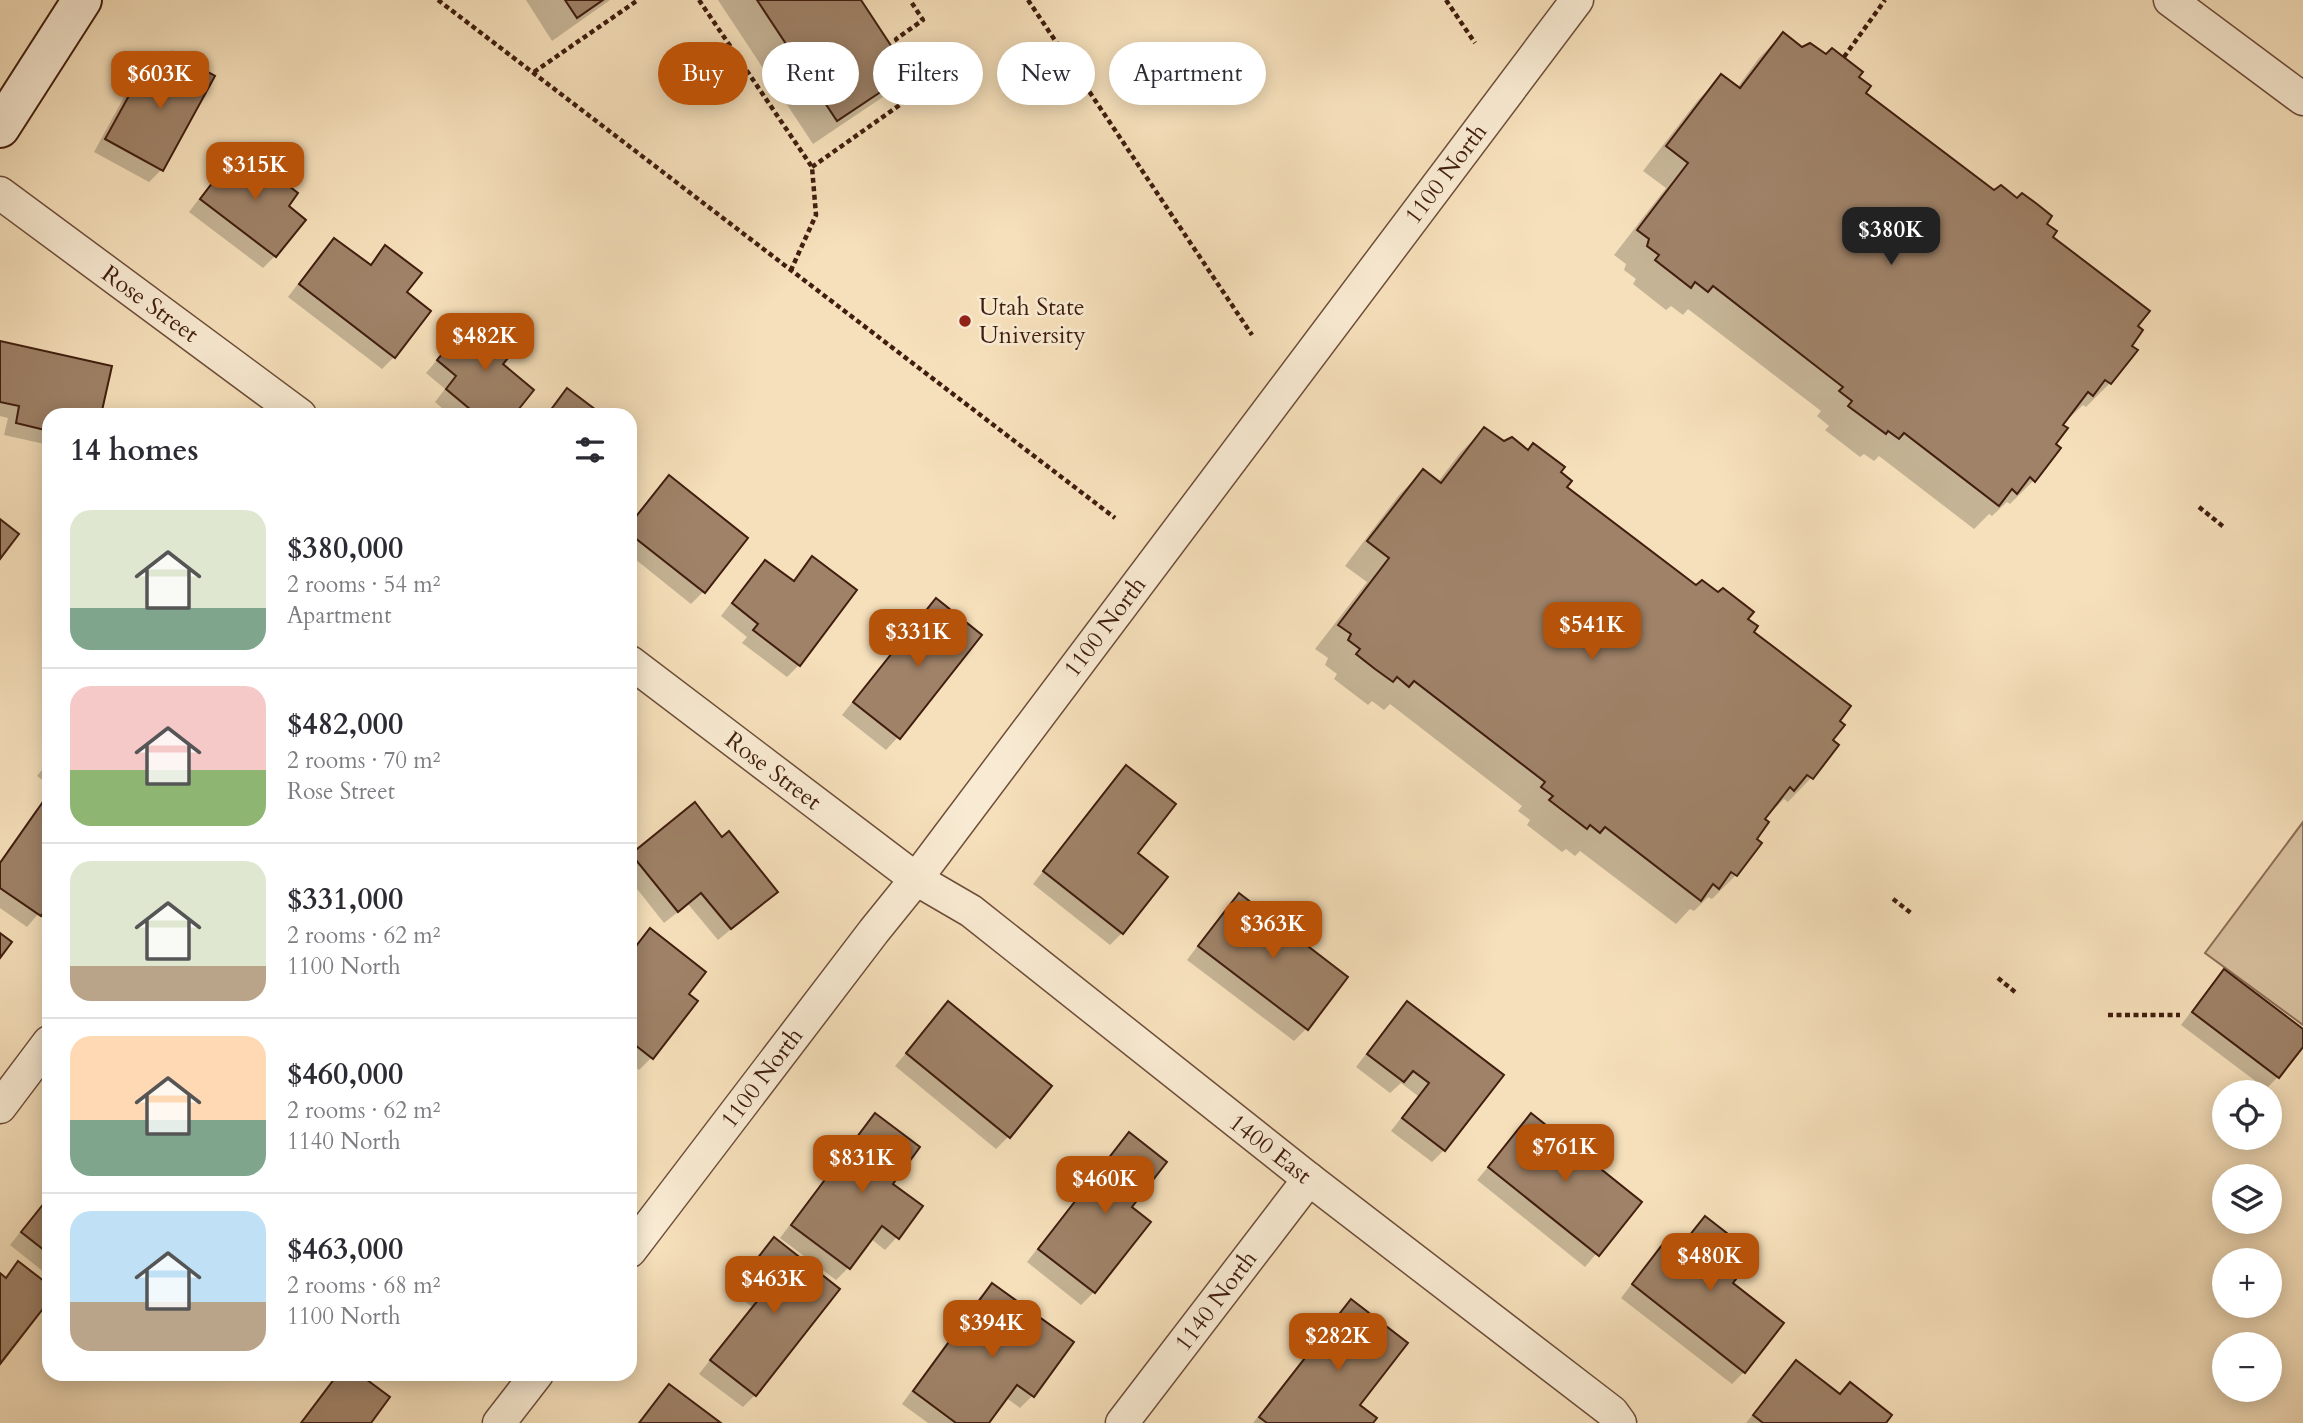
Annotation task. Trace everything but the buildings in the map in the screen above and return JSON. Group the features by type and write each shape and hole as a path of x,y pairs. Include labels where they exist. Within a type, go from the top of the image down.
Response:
{"street":[{"path":"0,128 82,0"},
{"name":"1100 North","path":"637,1242 916,879 1577,0"},
{"path":"2170,0 2303,99"},
{"name":"Rose Street","path":"0,193 291,408"},
{"name":"Rose Street","path":"637,667 916,879"},
{"name":"1400 East","path":"916,879 971,911 1309,1179 1612,1412 1620,1423"},
{"path":"0,1107 42,1051"},
{"name":"1140 North","path":"1122,1423 1309,1179"},
{"path":"499,1423 532,1381"}],"path":[{"path":"438,0 1115,518"},
{"path":"534,72 638,0"},
{"path":"699,0 812,167 816,215 791,270"},
{"path":"812,167 928,85 897,39 923,20 910,0"},
{"path":"1028,0 1252,335"},
{"path":"1446,0 1475,43"},
{"path":"1844,57 1885,0"},
{"path":"2199,507 2225,528"},
{"path":"1894,900 1911,913"},
{"path":"1998,978 2015,992"},
{"path":"2108,1015 2180,1015"}],"shaded area":[{"path":"2303,822 2303,1025 2205,953"}],"place":[{"name":"Utah State University","path":"965,321"}]}
